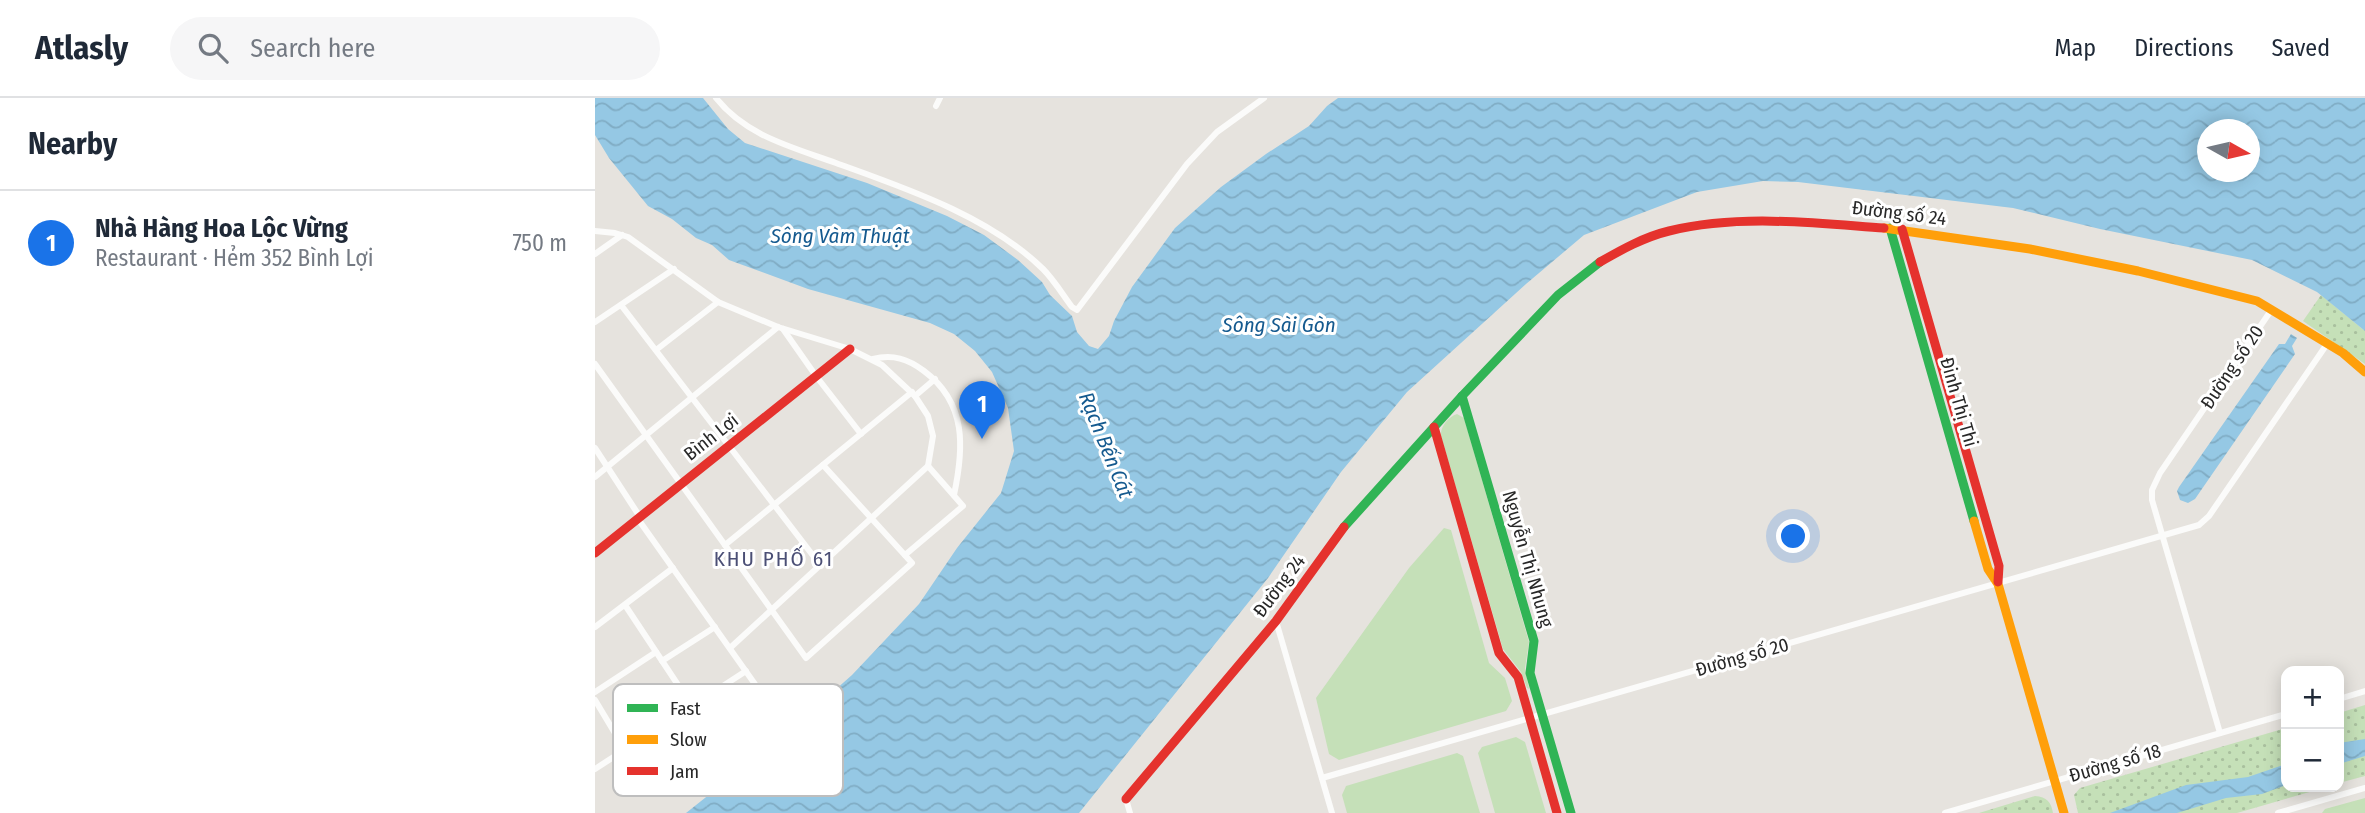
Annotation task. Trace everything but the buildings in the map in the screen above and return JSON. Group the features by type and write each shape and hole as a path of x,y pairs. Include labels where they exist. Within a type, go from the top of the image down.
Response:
{"street":[{"path":"716,98 743,125 765,137 905,188 1012,243 1045,271 1077,310 1187,164 1217,132 1264,98"},
{"path":"936,106 940,98"},
{"name":"Đường số 24","path":"1462,396 1558,295 1594,266 1647,238 1668,231 1704,225 1766,221 1841,223 1902,229 2031,249 2240,295 2271,309 2327,344 2365,372"},
{"name":"Đinh Thị Thi","path":"1890,228 1989,569 1998,584 2064,813"},
{"name":"Đinh Thị Thi","path":"1902,229 1999,566 1998,584"},
{"path":"595,231 622,235 718,302 780,328 850,349 873,359 913,394 932,426 932,449 927,466 730,648"},
{"path":"595,254 622,235"},
{"path":"595,322 674,269"},
{"path":"656,350 718,302"},
{"path":"621,305 821,566"},
{"name":"Đường số 20","path":"2162,537 2152,500 2155,482 2271,309"},
{"path":"780,328 861,434"},
{"path":"595,477 645,434 780,328"},
{"name":"Đường số 20","path":"1322,779 2199,525 2209,516 2327,344"},
{"name":"Bình Lợi","path":"595,553 850,349"},
{"path":"873,359 884,356 909,360 935,379 951,398 960,429 961,461 954,495"},
{"path":"595,364 806,658 912,562 823,465"},
{"path":"725,545 861,434 935,379"},
{"name":"Đường 24","path":"1126,799 1276,621 1350,519 1462,396"},
{"name":"Nguyễn Thị Nhung","path":"1462,396 1534,641 1531,673 1571,813"},
{"path":"1434,427 1499,653 1518,677 1557,813"},
{"path":"595,448 639,518 755,684"},
{"path":"905,555 963,506 927,466"},
{"path":"2162,537 2220,733"},
{"path":"595,627 673,568"},
{"path":"625,605 677,684"},
{"path":"1276,621 1332,813"},
{"path":"662,661 715,627"},
{"path":"595,692 656,652"},
{"path":"726,684 746,671"},
{"path":"2344,697 2365,691"},
{"path":"595,699 613,730"},
{"name":"Đường số 18","path":"1945,813 2281,715"},
{"path":"595,769 613,758"},
{"path":"2278,813 2365,788"},
{"path":"1126,799 1130,813"}],"green space":[{"path":"2321,295 2365,331 2365,364 2303,321"},
{"path":"1457,414 1464,418 1529,642 1525,668 1529,689 1521,672 1503,649 1441,436 1445,423"},
{"path":"1444,528 1451,530 1489,663 1505,678 1512,701 1506,711 1339,760 1329,754 1316,698 1409,568"},
{"path":"2365,705 2365,776 2344,782 2344,729 2344,711"},
{"path":"2281,729 2281,792 2310,792 2237,813 2078,813 2074,795 2080,788"},
{"path":"1516,737 1525,742 1546,813 1495,813 1478,753 1482,747"},
{"path":"1457,753 1463,756 1480,813 1347,813 1342,795 1346,786"},
{"path":"2035,796 2048,801 2053,813 1979,813"},
{"path":"2365,798 2365,813 2322,813 2325,809"}],"water":[{"name":"Sông Sài Gòn","path":"595,98 703,98 728,129 745,143 867,183 947,216 984,235 1018,260 1072,316 1077,332 1089,346 1098,349 1109,336 1132,287 1175,228 1221,187 1309,126 1338,98 2365,98 2365,331 2317,292 2252,260 2013,208 1798,182 1763,181 1697,192 1584,235 1407,392 1341,472 1268,578 1079,813 686,813 707,796 843,796 842,684 919,604 957,548 1001,493 1014,451 1008,408 992,372 975,351 954,334 930,323 808,289 729,260 712,245 696,238 672,219 648,206 609,158 595,135"},
{"path":"2291,334 2297,338 2292,346 2295,354 2195,499 2188,503 2180,500 2177,491 2179,487 2279,344 2285,344"},
{"path":"2365,739 2365,756 2344,762 2344,742"},
{"path":"2281,766 2281,787 2262,794 2226,798 2177,813 2110,813 2186,785 2248,777"}],"traffic: fast":[{"path":"1890,228 1974,521"},
{"path":"1344,527 1558,295 1600,262"},
{"path":"1462,396 1534,641 1530,673 1571,813"}],"traffic: slow":[{"path":"1884,228 2030,249 2138,271 2257,301 2343,353 2365,372"},
{"path":"1974,521 1988,569 1998,584 2064,813"}],"traffic: jam":[{"path":"1600,262 1651,237 1695,226 1776,221 1884,228"},
{"path":"1902,229 1999,566 1998,582"},
{"path":"595,553 850,349"},
{"path":"1434,427 1499,653 1518,677 1557,813"},
{"path":"1126,799 1276,621 1344,527"}],"place":[{"name":"Nhà Hàng Hoa Lộc Vừng","path":"982,439"}],"district":[{"name":"KHU PHỐ 61","path":"774,559"}],"water label":[{"name":"Sông Vàm Thuật","path":"840,236"},
{"name":"Rạch Bến Cát","path":"1106,445"}]}
